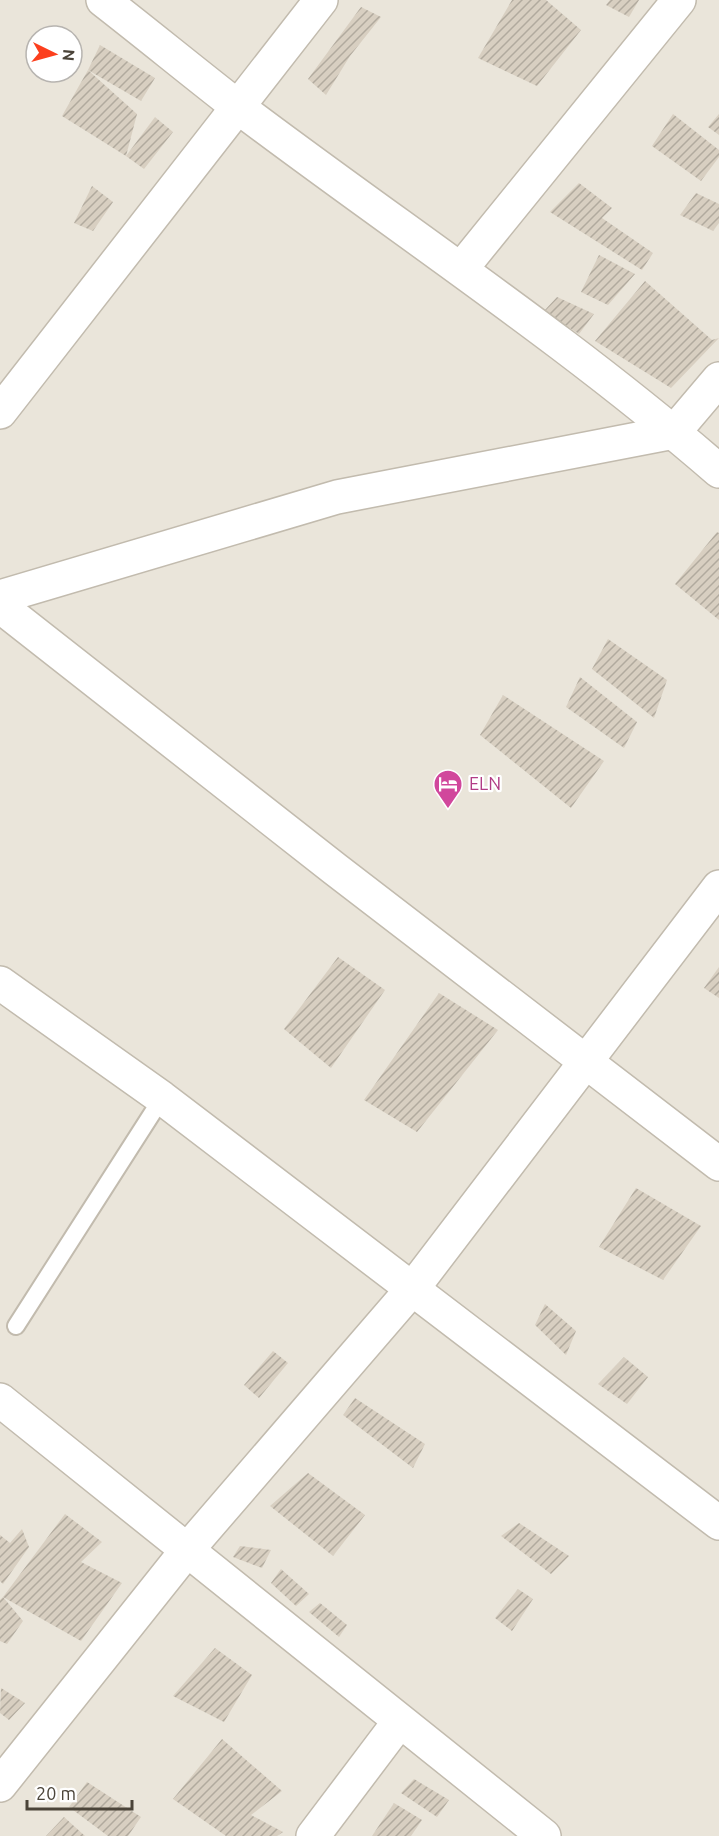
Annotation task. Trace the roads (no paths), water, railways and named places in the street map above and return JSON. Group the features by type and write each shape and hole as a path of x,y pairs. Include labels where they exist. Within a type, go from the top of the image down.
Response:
{"street":[{"path":"103,0 239,107 462,269 674,432 719,471"},
{"path":"0,412 321,0"},
{"path":"462,269 679,0"},
{"path":"0,597 337,497 674,432 719,379"},
{"path":"0,606 335,869 587,1060 719,1164"},
{"path":"0,1785 11,1748 188,1549 413,1288 719,888"},
{"path":"0,983 162,1098 719,1523"},
{"path":"0,1400 544,1836"},
{"path":"313,1836 399,1722"}],"lane":[{"path":"16,1326 162,1098"}],"place":[{"name":"ELN","path":"448,810"}]}
